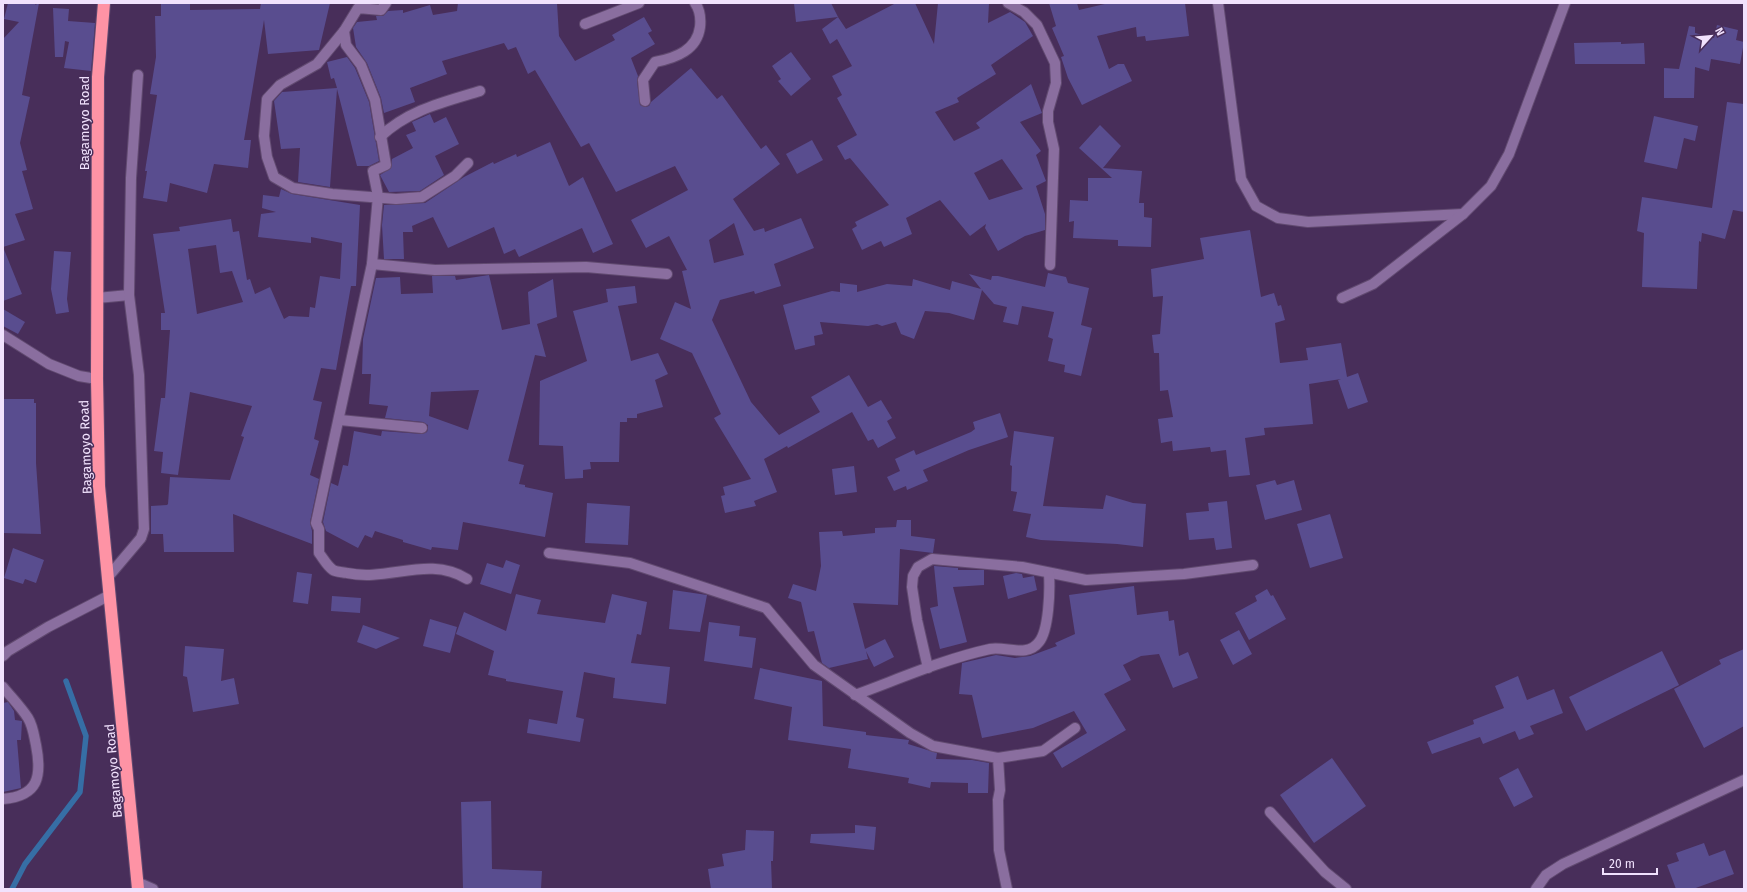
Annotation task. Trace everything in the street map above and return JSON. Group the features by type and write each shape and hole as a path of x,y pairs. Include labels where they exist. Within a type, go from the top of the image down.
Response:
{"highway":[{"name":"Bagamoyo Road","path":"104,3 98,77 97,379 99,486 138,886"}],"street":[{"path":"386,3 381,10 358,8 344,31 317,64 280,86 267,99 264,136 267,157 274,177 293,188 332,194 378,196 396,199 422,197 455,176 468,163"},
{"path":"585,24 639,3"},
{"path":"645,101 643,80 655,62 670,59 693,46 700,32 701,19 695,3"},
{"path":"1008,3 1024,12 1037,25 1055,63 1056,83 1048,111 1048,122 1054,148 1050,265"},
{"path":"1218,3 1241,179 1256,206 1278,218 1308,222 1463,214"},
{"path":"1342,298 1373,284 1463,214 1491,186 1504,166 1565,3"},
{"path":"344,31 346,45 361,64 375,100 380,137 386,165 373,172 378,196 372,264 340,420 316,523 319,530 319,553 333,570 354,574 373,575 432,568 459,574 467,579"},
{"path":"108,577 142,538 144,529 138,369 129,294 131,178 138,75"},
{"path":"380,137 393,125 413,113 430,106 480,91"},
{"path":"372,264 435,270 586,267 667,274"},
{"path":"97,298 129,294"},
{"path":"3,335 49,364 79,376 97,379"},
{"path":"340,420 422,428"},
{"path":"549,553 630,564 766,608 814,665 910,733 933,746 998,758 1043,750 1075,728"},
{"path":"928,668 917,620 912,587 913,576 918,567 924,562 939,559 1022,568 1086,580 1109,580 1184,574 1253,565"},
{"path":"855,695 928,668 992,649 1022,651 1034,647 1043,636 1049,604 1049,574"},
{"path":"3,656 8,651 48,627 110,595"},
{"path":"3,687 29,719 34,732 39,761 37,781 31,790 17,798 3,799"},
{"path":"998,758 1000,790 998,800 999,850 1007,889"},
{"path":"1536,889 1546,875 1563,864 1744,780"},
{"path":"1270,812 1325,872 1346,889"},
{"path":"138,886 153,889"}],"building":[{"path":"8,3 36,3 35,5 39,3 22,95 30,97 20,143 27,170 22,171 33,209 15,214 25,240 3,247 3,39 19,22 4,19"},
{"path":"161,3 190,3 190,10 260,9 261,3 330,3 319,50 268,54 264,20 244,140 251,140 248,168 214,164 207,193 170,183 167,202 143,198 147,171 145,171 157,95 150,94 156,57 155,16 161,16"},
{"path":"458,3 557,3 559,36 575,61 615,40 612,35 644,17 652,31 648,33 655,44 631,58 638,76 637,81 640,105 645,107 649,106 651,102 691,68 717,99 722,95 761,149 766,145 780,164 733,199 754,231 764,228 765,232 801,218 814,248 774,264 781,286 755,294 754,291 720,300 712,320 751,402 779,435 820,412 811,397 849,375 868,407 881,400 892,418 887,421 896,438 878,448 873,439 868,441 852,412 788,448 787,446 764,459 777,492 754,501 756,506 725,513 721,496 725,495 723,487 751,479 714,418 721,414 692,353 660,339 675,302 691,309 682,271 687,270 669,236 646,248 631,220 688,190 675,166 616,192 589,143 581,147 535,70 528,74 516,47 508,50 504,43 442,61 447,74 410,88 415,102 384,113 381,98 367,63 356,47 353,28 357,22 377,20 376,16 383,16 388,11 403,10 403,13 430,5 433,15 457,11","holes":["734,223 744,255 714,263 709,240"]},
{"path":"794,3 831,3 838,17 796,22"},
{"path":"896,3 915,3 934,44 938,3 989,3 988,23 1010,12 1025,22 1033,36 991,65 996,74 957,98 959,102 935,112 954,141 980,128 976,123 1031,84 1042,113 1020,122 1041,151 1036,155 1046,181 1036,186 1045,214 1045,230 1025,236 998,251 985,228 986,224 970,236 940,200 906,218 912,234 884,247 881,241 862,250 852,229 857,226 855,222 889,205 850,158 845,160 837,146 857,135 837,98 842,95 832,76 852,66 837,39 830,44 822,29 838,17 846,29","holes":["1002,159 1023,189 989,200 974,173"]},
{"path":"1049,3 1077,3 1079,10 1109,3 1185,3 1189,36 1146,41 1145,36 1137,37 1136,27 1097,36 1109,69 1118,64 1124,64 1132,81 1082,105 1068,78 1061,57 1064,56 1052,28 1056,26"},
{"path":"53,8 69,9 68,21 95,23 91,71 64,68 69,42 65,41 63,57 55,57"},
{"path":"1717,25 1738,30 1736,40 1744,42 1740,64 1711,59 1709,71 1695,67 1694,98 1664,98 1664,68 1679,69 1689,26 1695,27 1695,33 1714,38"},
{"path":"1621,42 1621,44 1644,43 1645,64 1575,64 1574,43"},
{"path":"791,52 811,79 791,96 778,81 781,79 772,66"},
{"path":"347,57 355,68 369,102 379,161 369,166 357,166 337,89 330,187 298,182 300,148 281,149 274,101 282,92 337,88 334,78 331,79 327,62"},
{"path":"1727,102 1744,104 1744,212 1733,210 1725,239 1702,233 1701,242 1699,241 1697,289 1642,287 1644,233 1637,231 1642,197 1712,208"},
{"path":"430,114 434,123 446,117 459,144 435,156 444,175 420,191 389,192 380,175 391,168 392,159 413,148 406,135 416,131 412,122"},
{"path":"1654,116 1698,126 1695,141 1684,138 1677,169 1644,162"},
{"path":"1100,125 1121,146 1103,168 1142,171 1139,203 1144,203 1144,217 1152,218 1151,247 1118,246 1118,240 1073,238 1074,221 1069,222 1070,200 1088,201 1088,178 1112,178 1079,148"},
{"path":"812,140 823,160 797,174 786,154"},
{"path":"550,142 569,186 583,177 613,244 593,253 582,228 519,257 515,249 504,254 494,227 448,248 433,217 412,226 413,232 403,232 404,259 384,259 382,225 384,205 425,203 464,177 493,162 494,164 516,154 517,157"},
{"path":"281,189 292,194 360,205 356,286 351,286 336,370 321,368 313,400 322,402 314,439 319,441 310,475 319,479 310,522 312,544 233,514 234,552 164,552 163,534 151,534 151,506 168,504 170,477 230,480 244,437 241,436 252,406 190,392 178,475 161,473 163,452 154,451 161,398 165,398 170,330 161,330 161,313 165,313 153,234 180,231 179,227 231,219 233,232 239,231 247,280 250,279 255,294 270,287 284,319 289,316 309,317 310,307 315,308 320,276 340,279 342,243 311,237 311,243 258,237 261,214 276,212 262,208 263,195 279,197","holes":["216,245 220,273 232,271 243,302 197,314 188,249"]},
{"path":"1250,230 1261,297 1274,293 1278,306 1281,305 1285,320 1275,323 1280,363 1308,360 1306,348 1341,343 1347,377 1358,373 1368,402 1348,409 1338,380 1341,379 1309,384 1313,424 1264,428 1265,435 1245,438 1250,475 1229,477 1226,450 1211,452 1210,447 1173,451 1172,441 1161,443 1158,419 1173,417 1168,390 1160,391 1159,353 1154,353 1152,335 1160,334 1163,296 1153,297 1151,269 1204,259 1200,238"},
{"path":"3,247 22,294 3,301"},
{"path":"54,251 71,252 67,299 69,312 56,314 51,289"},
{"path":"1048,273 1066,277 1068,283 1089,288 1081,325 1092,328 1081,376 1064,372 1065,365 1048,361 1053,339 1048,337 1054,312 1022,306 1018,325 1003,322 1007,307 994,304 982,290 974,320 949,313 925,311 914,339 901,334 896,322 882,326 877,324 868,326 820,322 823,334 814,336 815,345 795,350 783,305 832,291 840,292 840,283 857,285 857,292 887,284 912,286 913,279 950,290 952,281 981,289 969,274 991,280 992,276 998,276 1045,287"},
{"path":"489,275 502,330 530,324 528,292 553,279 557,317 537,324 546,357 535,355 508,461 524,465 519,484 525,485 525,487 553,493 545,537 463,522 458,550 432,547 431,550 403,542 403,540 375,531 372,538 365,535 358,548 326,531 323,522 331,483 338,486 343,465 348,466 354,431 381,436 382,431 422,434 427,432 428,429 428,425 423,422 385,418 388,406 369,404 371,374 362,374 363,339 376,278 400,277 401,294 433,293 432,276 455,276 456,280","holes":["479,390 468,430 429,416 431,392"]},
{"path":"635,286 637,303 618,306 631,361 658,353 668,374 655,380 663,407 637,414 637,418 627,418 627,422 620,422 619,462 590,462 591,469 583,470 583,478 565,479 563,446 539,445 540,381 587,361 573,311 608,302 606,289"},
{"path":"3,309 25,322 18,334 3,326"},
{"path":"3,399 34,399 34,403 36,403 36,463 41,534 3,533"},
{"path":"1000,413 1008,437 969,450 923,470 928,481 907,490 906,486 894,491 887,477 900,471 895,459 914,450 916,455 971,432 975,429 973,422"},
{"path":"1014,431 1054,437 1043,506 1103,509 1106,495 1133,503 1146,504 1143,547 1117,544 1041,540 1026,537 1031,514 1013,511 1017,492 1011,491 1012,466 1010,465"},
{"path":"854,466 857,492 835,495 832,469"},
{"path":"1275,480 1277,485 1294,480 1302,510 1265,520 1256,485"},
{"path":"1227,501 1232,548 1216,550 1214,538 1189,540 1186,513 1209,511 1208,503"},
{"path":"587,503 630,506 628,545 585,543"},
{"path":"1330,514 1343,558 1310,568 1297,524"},
{"path":"897,520 911,520 911,536 935,539 933,553 900,549 898,605 853,603 865,649 885,639 894,657 874,667 866,651 868,659 829,668 822,663 814,631 808,632 801,602 788,598 793,584 816,591 821,566 819,532 842,531 843,536 875,533 875,528 896,527"},
{"path":"13,548 44,560 36,583 25,579 23,584 4,578"},
{"path":"506,560 520,565 511,594 480,584 487,563 503,568"},
{"path":"934,566 958,568 958,570 984,570 984,585 953,587 967,642 940,649 930,608 938,606"},
{"path":"297,572 312,574 308,604 293,602"},
{"path":"1016,573 1022,574 1023,578 1034,576 1037,590 1008,599 1003,576"},
{"path":"1134,586 1137,615 1168,611 1169,621 1174,620 1179,656 1188,652 1198,678 1173,688 1159,654 1141,656 1123,665 1131,680 1104,694 1126,730 1062,768 1053,753 1087,733 1074,711 1033,728 982,738 972,695 959,694 962,663 996,655 1015,658 1030,656 1057,646 1055,643 1075,634 1069,595"},
{"path":"1267,589 1271,596 1273,595 1286,619 1249,640 1235,613 1257,601 1255,596"},
{"path":"673,590 707,595 700,632 669,629"},
{"path":"516,594 541,600 537,614 605,623 612,594 647,602 641,635 637,634 631,663 670,667 666,704 613,698 615,678 584,672 576,717 584,719 580,742 527,733 529,719 557,724 563,691 506,681 506,679 488,675 494,651 456,634 464,612 506,631"},
{"path":"332,596 361,598 360,613 331,611"},
{"path":"430,619 457,627 450,653 423,646"},
{"path":"709,622 740,626 739,636 756,638 752,668 704,661"},
{"path":"363,625 400,638 376,649 357,642"},
{"path":"1239,630 1252,654 1233,665 1220,640"},
{"path":"185,646 224,649 221,681 234,678 239,704 193,712 187,677 183,676"},
{"path":"1744,649 1744,726 1704,748 1674,689 1721,664 1719,660"},
{"path":"1662,651 1679,685 1586,731 1569,697"},
{"path":"760,668 822,681 823,726 866,732 866,735 909,740 908,744 937,753 936,759 972,760 989,763 988,793 968,793 968,783 931,782 930,788 908,783 909,778 848,768 851,749 788,740 792,707 754,699"},
{"path":"1518,676 1527,700 1554,689 1563,713 1530,726 1534,734 1519,740 1515,731 1483,744 1480,737 1432,754 1427,742 1474,724 1473,720 1504,708 1495,686"},
{"path":"8,702 14,711 15,720 22,721 21,740 17,740 21,788 3,792 3,703"},
{"path":"1332,758 1366,806 1314,843 1280,795"},
{"path":"1518,768 1533,797 1514,807 1499,778"},
{"path":"491,801 492,869 542,871 541,889 463,889 461,802"},
{"path":"855,825 876,827 874,850 810,843 811,834 855,833"},
{"path":"746,830 774,831 773,861 771,861 772,889 711,889 708,869 724,866 722,854 745,850"},
{"path":"1704,843 1709,856 1725,850 1734,874 1693,889 1676,889 1667,865 1679,861 1676,853"}],"waterway":[{"path":"12,889 25,864 80,792 86,736 66,681"}]}
